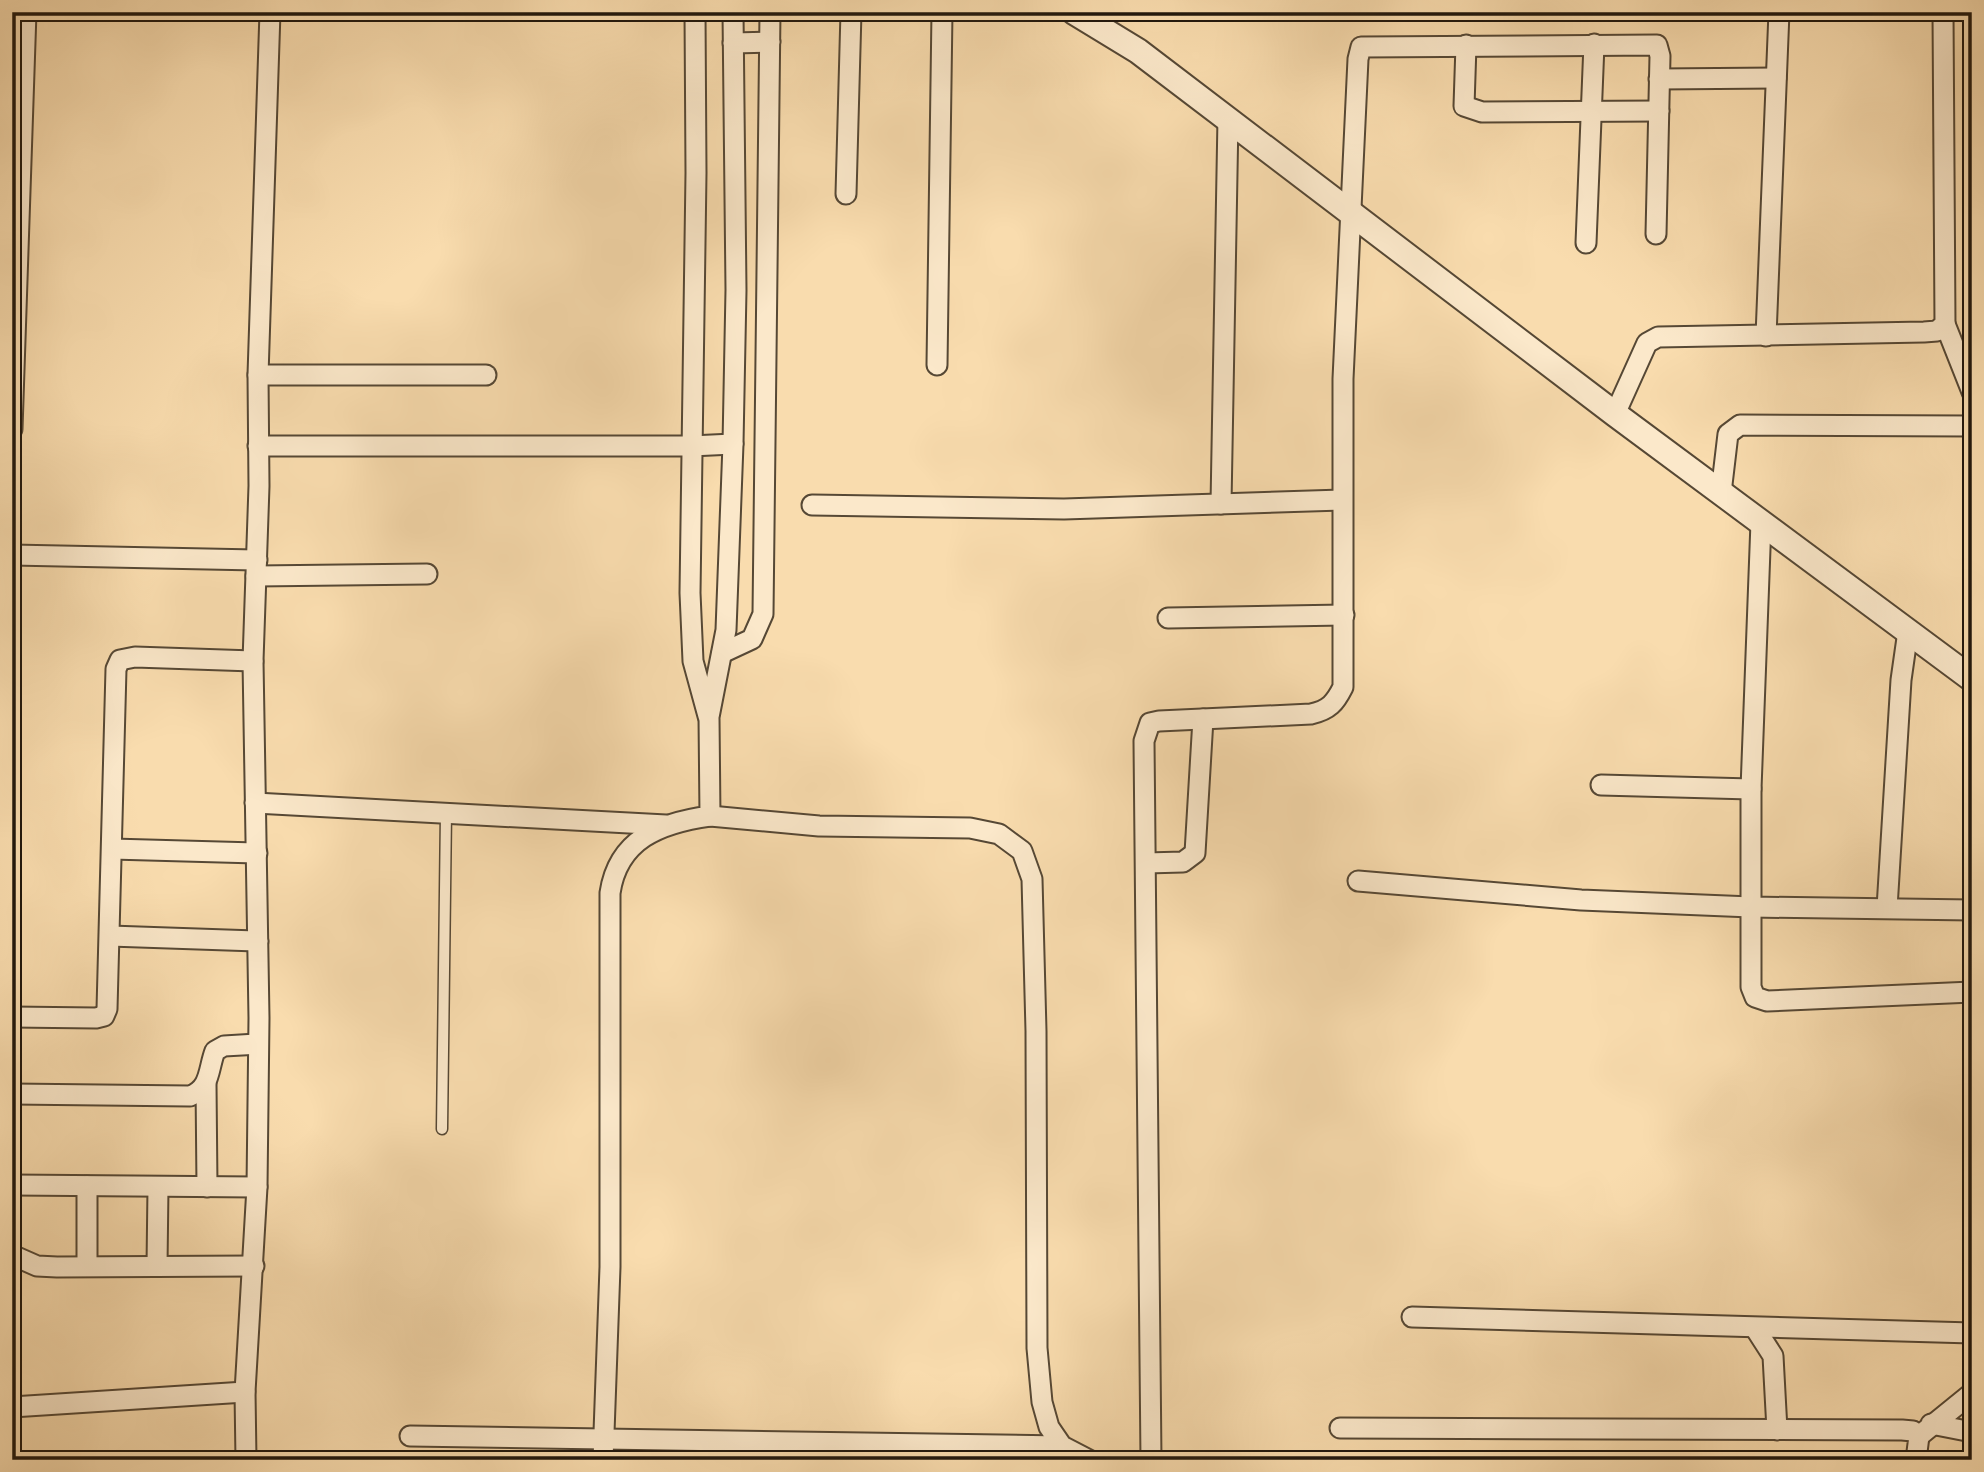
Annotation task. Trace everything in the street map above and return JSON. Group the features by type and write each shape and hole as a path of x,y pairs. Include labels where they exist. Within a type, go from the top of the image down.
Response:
{"street":[{"path":"12,429 26,12"},
{"path":"246,1460 245,1392 257,1187 257,853 253,662 257,374 270,12"},
{"path":"695,12 696,173 691,446 693,660 709,717"},
{"path":"710,816 709,717 726,630 733,444 736,290 733,12"},
{"path":"722,653 752,639 763,614 770,12"},
{"path":"846,194 851,12"},
{"path":"937,365 942,12"},
{"path":"1074,12 1138,51 1615,414 1972,679"},
{"path":"1766,335 1779,12"},
{"path":"1948,15 1945,324 1972,392"},
{"path":"733,43 770,42"},
{"path":"1586,243 1594,44"},
{"path":"1466,45 1463,97 1464,106 1469,110 1482,113 1659,111"},
{"path":"1151,1460 1145,730 1150,723 1159,721 1311,714 1326,710 1336,702 1343,687 1342,500 1349,210 1357,59 1361,47 1657,45 1660,49 1656,234"},
{"path":"1659,79 1776,78"},
{"path":"1221,504 1228,118"},
{"path":"1615,414 1647,343 1658,337 1924,332 1937,331 1945,324"},
{"path":"257,374 486,375"},
{"path":"1721,493 1728,434 1740,425 1972,426"},
{"path":"258,446 733,444"},
{"path":"812,505 1064,509 1342,500"},
{"path":"1761,522 1751,789 1751,987 1755,997 1768,1000 1972,992"},
{"path":"12,555 426,575"},
{"path":"1168,618 1344,615"},
{"path":"1886,908 1901,680 1908,631"},
{"path":"12,1017 104,1016 108,1001 117,669 120,660 135,657 253,662"},
{"path":"1146,863 1183,862 1195,853 1203,719"},
{"path":"1601,785 1751,789"},
{"path":"255,803 667,825 710,816 819,826 970,828 999,834 1022,851 1032,879 1036,1003 1037,1348 1042,1402 1049,1427 1062,1446"},
{"path":"603,1460 610,1267 610,894 614,870 626,852 641,839 667,825"},
{"path":"112,849 257,853"},
{"path":"1358,881 1581,900 1751,907 1972,910"},
{"path":"110,936 257,942"},
{"path":"207,1187 206,1084 215,1051 224,1046 257,1044"},
{"path":"12,1094 179,1096 200,1092 206,1084"},
{"path":"12,1185 257,1187"},
{"path":"87,1186 87,1266"},
{"path":"157,1266 158,1187"},
{"path":"12,1255 37,1266 254,1266"},
{"path":"1412,1317 1972,1333"},
{"path":"1755,1328 1773,1356 1777,1430"},
{"path":"12,1407 245,1392"},
{"path":"1916,1460 1925,1430 1972,1393"},
{"path":"1340,1428 1972,1432"},
{"path":"410,1436 1062,1446 1089,1460"}],"lane":[{"path":"442,1129 446,812"}]}
